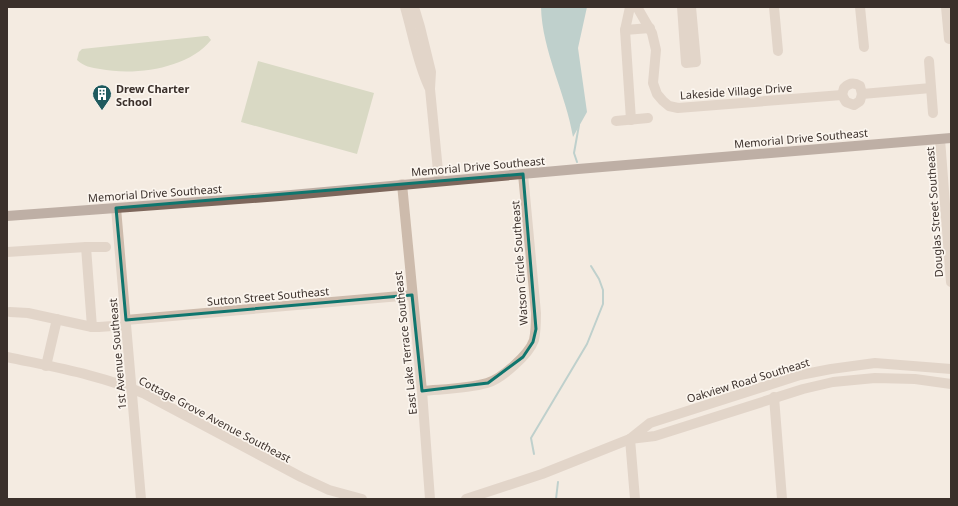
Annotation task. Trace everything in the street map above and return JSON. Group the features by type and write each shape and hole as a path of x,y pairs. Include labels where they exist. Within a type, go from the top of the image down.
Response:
{"main road":[{"name":"Memorial Drive Southeast","path":"7,216 280,196 402,184 951,138"}],"street":[{"path":"405,7 422,72 430,89"},
{"path":"414,7 431,72 430,89 440,181"},
{"path":"630,7 625,30 631,120"},
{"name":"Lakeside Village Drive","path":"637,7 652,32 656,50 653,83 657,94 663,102 669,106 678,108 842,95"},
{"path":"682,7 686,63 696,62 691,7"},
{"path":"774,7 778,51"},
{"path":"860,7 864,47"},
{"path":"946,7 949,39"},
{"path":"625,30 650,28"},
{"path":"929,61 933,112"},
{"path":"850,84 860,86 862,94 860,101 854,105 846,102 842,95 844,88 850,84"},
{"path":"862,94 931,88"},
{"path":"616,121 648,118"},
{"name":"Douglas Street Southeast","path":"940,139 951,282"},
{"name":"Watson Circle Southeast","path":"422,391 488,383 500,377 523,357 533,342 536,328 536,313 523,174"},
{"name":"East Lake Terrace Southeast","path":"402,184 422,391 430,499"},
{"name":"1st Avenue Southeast","path":"116,208 141,499"},
{"path":"86,247 92,326"},
{"path":"7,252 106,247"},
{"name":"Sutton Street Southeast","path":"10,312 28,313 99,327 126,323 412,295"},
{"path":"46,366 57,319"},
{"name":"Cottage Grove Avenue Southeast","path":"7,357 93,376 131,388 145,394 300,477 329,490 362,499"},
{"name":"Oakview Road Southeast","path":"466,499 542,474 630,438 650,424 808,374 831,369 875,363 951,369"},
{"name":"Oakview Road Southeast","path":"630,438 655,436 774,397 833,382 875,378 915,379 951,384"},
{"path":"774,397 782,499"},
{"path":"630,438 636,499"}],"highlighted area":[{"path":"523,174 536,329 533,342 523,357 488,383 422,391 412,295 126,320 116,208"}],"green space":[{"path":"208,36 211,40 201,50 189,58 175,64 144,71 114,71 91,67 82,64 77,60 79,52 82,49"},
{"path":"258,61 374,93 357,154 241,122"}],"water":[{"path":"541,7 587,7 578,48 587,112 573,137 570,121 545,40"}],"waterway":[{"path":"577,162 574,153 579,125"},
{"path":"534,454 531,438 587,344 603,304 603,290 599,279 591,266"},
{"path":"556,499 558,482"}],"place":[{"name":"Drew Charter School","path":"102,111"}]}
